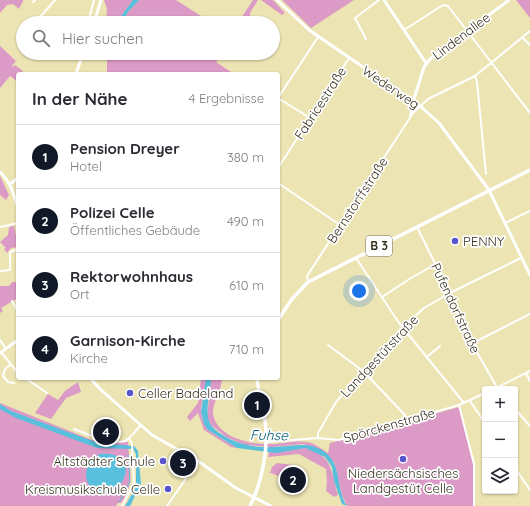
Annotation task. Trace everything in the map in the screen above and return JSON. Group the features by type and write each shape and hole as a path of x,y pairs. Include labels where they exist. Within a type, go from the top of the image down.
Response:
{"main road":[{"path":"490,190 530,170"},
{"name":"B 3","path":"280,317 297,292 308,282 490,190"},
{"path":"250,506 254,497 266,443 265,419 257,380"}],"street":[{"path":"41,16 55,0"},
{"path":"90,16 94,0"},
{"path":"96,16 101,0"},
{"name":"Wederweg","path":"277,0 297,20 318,37 420,106 447,133 490,190 504,223 530,275"},
{"path":"366,39 355,18 379,0"},
{"path":"384,0 426,63"},
{"name":"Lindenallee","path":"413,102 426,63 509,0"},
{"path":"404,31 446,5 530,112"},
{"name":"Bernstorffstraße","path":"308,282 307,276 410,117 428,99 474,76 530,31"},
{"path":"280,95 318,37"},
{"path":"523,38 530,45"},
{"name":"Fabricestraße","path":"280,165 349,58"},
{"path":"77,72 81,60"},
{"path":"474,76 477,82 486,174"},
{"path":"280,99 310,118"},
{"name":"Bernstorffstraße","path":"410,117 413,102"},
{"path":"0,172 10,184 16,202"},
{"path":"10,184 16,180"},
{"path":"280,184 340,225"},
{"path":"504,223 530,211"},
{"path":"0,227 16,223"},
{"name":"Pufendorfstraße","path":"417,227 450,293 473,344 497,386"},
{"path":"0,271 10,270 10,252 16,250"},
{"path":"356,258 402,328 464,403"},
{"name":"Landgestütstraße","path":"318,438 318,433 331,408 402,328 424,308 450,293 521,258"},
{"path":"382,297 436,264"},
{"path":"12,301 16,308"},
{"path":"473,344 530,314"},
{"path":"0,340 6,349"},
{"path":"16,342 1,353 16,372"},
{"path":"328,345 363,372 405,415 407,420"},
{"path":"427,357 440,346"},
{"path":"10,365 5,369 3,376 8,382 14,383"},
{"path":"502,386 530,371"},
{"path":"526,373 530,381"},
{"path":"28,380 47,393"},
{"path":"92,380 140,425 165,443 193,458 236,488 271,506"},
{"name":"Spörckenstraße","path":"266,443 318,438 339,440 459,405 482,395"},
{"path":"470,401 484,422"},
{"path":"459,405 474,464 474,506"},
{"path":"518,412 530,426"},
{"path":"74,429 101,439 128,439 140,425"},
{"path":"122,506 134,483 132,445 128,439"},
{"path":"167,506 185,480 193,458"},
{"path":"518,472 530,489"}],"shaded area":[{"path":"0,0 23,1 19,9 13,4 7,5 0,13"},
{"path":"104,0 133,0 121,16 106,16 107,9"},
{"path":"139,0 176,0 201,16 125,16"},
{"path":"253,0 258,0 250,13 250,16 243,16"},
{"path":"261,0 273,0 285,13 282,15"},
{"path":"282,0 354,0 311,28"},
{"path":"516,0 530,0 530,18"},
{"path":"0,46 16,61 12,66 13,67 15,65 23,71 16,72 16,80 10,76 0,88"},
{"path":"107,60 218,60 216,62 231,72 107,72"},
{"path":"0,176 9,195 6,200 0,195"},
{"path":"14,226 16,247 11,248 7,253 4,249 6,248 0,242 8,235 9,227"},
{"path":"12,282 16,282 16,299 1,308 3,311 0,313 0,286 9,286"},
{"path":"201,380 206,380 201,407 202,418 208,430 237,448 231,447 204,430 198,413 190,421 187,417 198,403"},
{"name":"Niedersächsisches Landgestüt Celle","path":"211,380 222,380 213,413 215,421 227,434 244,441 262,444 298,441 307,442 328,453 330,443 459,407 473,464 473,506 347,506 342,495 334,462 304,444 272,447 245,445 226,437 211,425 207,417"},
{"path":"78,382 81,392 66,398 51,419 35,413 48,394 58,400 65,391"},
{"path":"0,403 92,440 107,443 128,442 130,481 126,496 121,503 118,503 116,506 0,506"},
{"path":"305,448 321,455 326,460 332,471 338,495 334,497 326,491 326,469 299,454 268,457 269,452"},
{"path":"277,463 292,465 293,463 286,479 270,473 272,467"}],"water":[{"path":"133,0 139,0 125,16 121,16"},
{"path":"206,380 211,380 208,417 211,425 215,429 221,434 239,443 253,446 280,447 307,445 320,449 331,458 337,471 341,493 347,506 342,504 334,481 332,467 325,457 305,448 276,453 237,448 208,430 204,424 201,412"},
{"path":"0,404 11,411 98,443 134,446 138,451 141,484 130,506 125,506 136,487 136,454 133,449 97,448 16,418 0,409"},
{"path":"100,454 114,455 122,460 126,468 125,476 120,484 113,490 104,492 93,489 87,480 86,475 89,465 95,457"}],"waterway":[{"path":"119,502 130,482 128,455"}],"place":[{"name":"PENNY","path":"455,241"},
{"name":"Celler Badeland","path":"130,393"},
{"name":"Pension Dreyer","path":"257,405"},
{"name":"Garnison-Kirche","path":"106,432"},
{"name":"Niedersächsisches Landgestüt Celle","path":"403,459"},
{"name":"Altstädter Schule","path":"163,461"},
{"name":"Rektorwohnhaus","path":"183,463"},
{"name":"Polizei Celle","path":"293,480"},
{"name":"Kreismusikschule Celle","path":"168,489"}],"water label":[{"name":"Fuhse","path":"269,435"}]}
